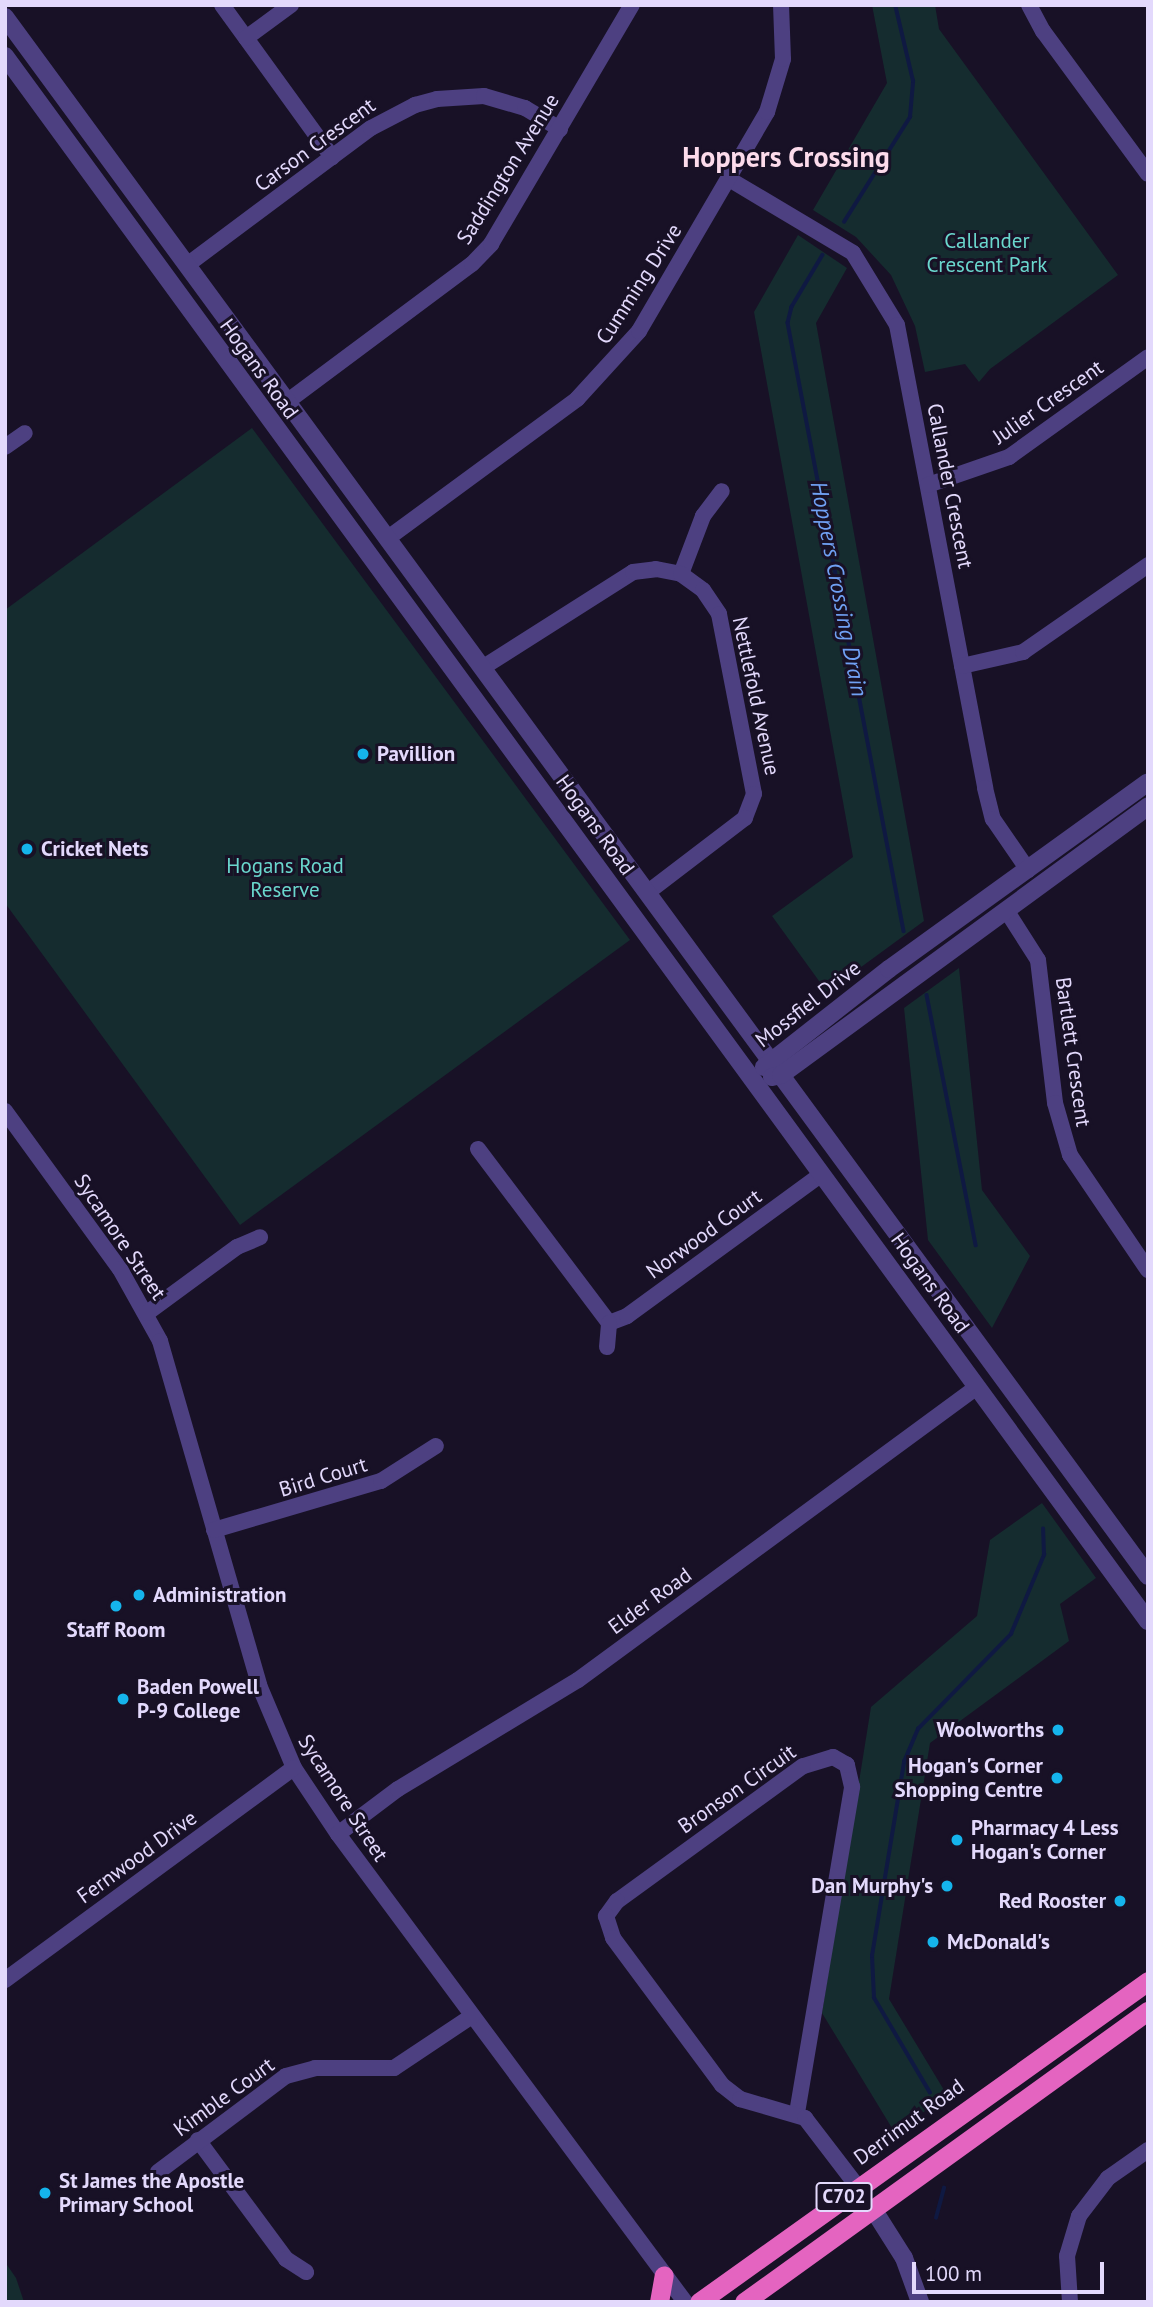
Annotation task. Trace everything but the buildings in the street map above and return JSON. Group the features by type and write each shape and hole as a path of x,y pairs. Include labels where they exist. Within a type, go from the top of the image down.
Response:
{"highway":[{"name":"Derrimut Road","path":"699,2302 988,2093 1145,1985"},
{"name":"C702","path":"744,2302 1148,2011"},
{"path":"988,2093 1004,2115"},
{"path":"858,2187 873,2209"},
{"path":"659,2302 664,2275"}],"street":[{"path":"222,5 332,157"},
{"path":"246,38 291,5"},
{"name":"Saddington Avenue","path":"288,401 472,264 491,244 632,5"},
{"name":"Cumming Drive","path":"388,538 600,378 639,331 729,179 777,88 783,59 781,5"},
{"path":"1029,5 1148,174"},
{"name":"Hogans Road","path":"5,18 1148,1576"},
{"path":"9,68 34,56"},
{"name":"Hogans Road","path":"9,68 295,458 367,551 1148,1621"},
{"name":"Carson Crescent","path":"187,265 393,114 437,99 484,96 505,100 560,129"},
{"name":"Callander Crescent","path":"729,179 853,253 873,281 897,325 993,820 1028,870"},
{"name":"Julier Crescent","path":"928,485 1009,457 1148,356"},
{"path":"5,447 25,433"},
{"path":"295,458 311,434"},
{"path":"482,668 632,572 656,569 681,574 703,516 722,491"},
{"path":"367,551 388,538"},
{"path":"962,666 998,660 1041,642 1148,565"},
{"name":"Nettlefold Avenue","path":"648,893 745,818 754,794 719,614 704,590 681,574"},
{"name":"Mossfiel Drive","path":"755,1081 769,1059 1148,782"},
{"name":"Mossfiel Drive","path":"755,1081 781,1075 1148,806"},
{"path":"1028,870 1039,886"},
{"path":"994,894 1006,910"},
{"name":"Bartlett Crescent","path":"1006,910 1038,960 1055,1103 1070,1155 1148,1270"},
{"name":"Sycamore Street","path":"5,1111 120,1269 147,1313 170,1374 259,1685 294,1768 338,1835 685,2302"},
{"path":"478,1149 609,1322 607,1347"},
{"name":"Norwood Court","path":"609,1322 627,1316 822,1174"},
{"path":"147,1313 237,1247 260,1237"},
{"path":"977,1387 998,1371"},
{"name":"Elder Road","path":"338,1835 398,1789 578,1680 977,1387"},
{"name":"Bird Court","path":"214,1530 381,1481 436,1446"},
{"name":"Bronson Circuit","path":"833,1757 847,1765 852,1787 797,2113 748,2103 731,2093 612,1938 606,1916 617,1901 803,1766 833,1757"},
{"name":"Fernwood Drive","path":"5,1980 294,1768"},
{"name":"Kimble Court","path":"158,2172 198,2140 296,2071 394,2068 471,2015"},
{"path":"797,2113 858,2187"},
{"path":"198,2140 286,2259 306,2272"},
{"path":"1070,2302 1067,2256 1079,2216 1108,2178 1148,2150"},
{"path":"873,2209 904,2258 920,2302"}],"green space":[{"name":"Callander Crescent Park","path":"872,5 935,5 939,29 1118,275 990,369 979,382 965,364 925,372 915,326 891,275 856,237 813,210 887,83"},
{"path":"798,235 847,268 816,323 924,921 827,992 772,916 853,857 754,312"},
{"name":"Hogans Road Reserve","path":"252,428 630,940 240,1225 5,903 5,610"},
{"path":"959,968 982,1190 1030,1256 992,1328 928,1240 904,1008"},
{"path":"1042,1503 1096,1578 1060,1604 1069,1641 930,1743 889,1999 947,2095 895,2133 822,2013 871,1707 977,1616 990,1540"},
{"path":"5,2262 16,2278 24,2302 5,2302"}],"waterway":[{"name":"Hoppers Crossing Drain","path":"844,222 910,117 913,81 895,5"},
{"name":"Hoppers Crossing Drain","path":"823,255 792,307 788,323 904,931"},
{"name":"Hoppers Crossing Drain","path":"927,995 976,1245"},
{"name":"Hoppers Crossing Drain","path":"930,2093 874,1998 872,1956 904,1762 918,1729 1011,1634 1044,1555 1043,1529"},
{"name":"Hoppers Crossing Drain","path":"936,2218 944,2188"}],"place":[{"name":"Pavillion","path":"363,754"},
{"name":"Cricket Nets","path":"27,849"},
{"name":"Administration","path":"139,1595"},
{"name":"Staff Room","path":"116,1606"},
{"name":"Baden Powell P-9 College","path":"123,1699"},
{"name":"Woolworths","path":"1058,1730"},
{"name":"Hogan's Corner Shopping Centre","path":"1057,1778"},
{"name":"Pharmacy 4 Less Hogan's Corner","path":"957,1840"},
{"name":"Dan Murphy's","path":"947,1886"},
{"name":"Red Rooster","path":"1120,1901"},
{"name":"McDonald's","path":"933,1942"},
{"name":"St James the Apostle Primary School","path":"45,2193"}],"district":[{"name":"Hoppers Crossing","path":"786,157"}]}
